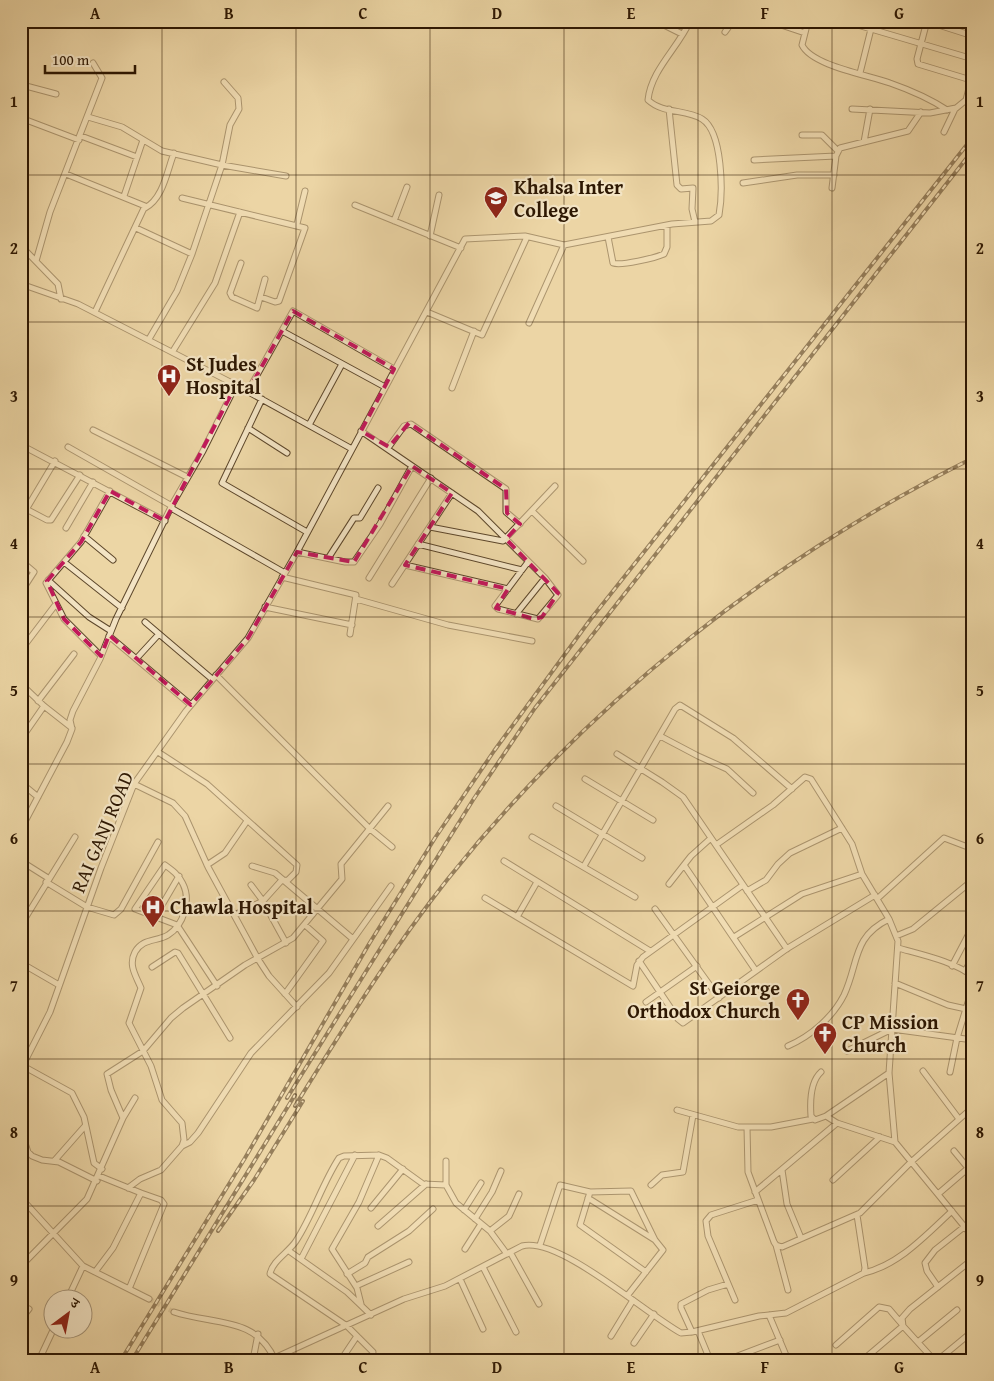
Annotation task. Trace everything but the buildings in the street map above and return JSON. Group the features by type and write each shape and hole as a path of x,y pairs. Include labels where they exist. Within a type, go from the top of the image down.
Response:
{"street":[{"path":"656,21 682,34"},
{"path":"355,205 460,248 465,239 469,238 527,237 564,245 667,225 711,221 719,215 720,162 717,143 711,127 702,119 655,106 648,100 649,87 690,21"},
{"path":"725,32 733,21"},
{"path":"769,21 804,33"},
{"path":"808,21 802,45 814,57 926,97 947,110"},
{"path":"844,21 973,59"},
{"path":"860,73 873,21"},
{"path":"971,80 918,64 927,21 973,36"},
{"path":"36,261 50,212 102,78 93,63"},
{"path":"944,132 956,108 966,100 973,73"},
{"path":"149,339 176,291 192,254 222,165 230,125 239,107 238,98 224,82"},
{"path":"21,94 26,86 56,94"},
{"path":"966,100 973,100"},
{"path":"852,108 922,112 956,108"},
{"path":"669,110 677,185 680,190 694,188 692,207 695,222"},
{"path":"864,142 870,110"},
{"path":"832,188 837,154 842,146 908,131 922,112"},
{"path":"88,117 122,127 155,148 174,154 222,165 286,176"},
{"path":"21,118 137,157"},
{"path":"802,135 822,136 837,154"},
{"path":"124,196 143,140"},
{"path":"96,312 145,208 153,204 158,197 174,154"},
{"path":"754,160 837,154"},
{"path":"66,174 124,196 142,204 145,208"},
{"path":"743,183 797,175 834,175"},
{"path":"394,221 407,187"},
{"path":"297,224 305,192"},
{"path":"430,236 439,195"},
{"path":"182,198 304,226 306,230 279,301 274,302 261,297"},
{"path":"173,351 216,283 240,212"},
{"path":"608,236 613,263 631,262 664,254 667,247 667,225"},
{"path":"136,228 192,254"},
{"path":"427,312 482,335 527,237"},
{"path":"529,323 564,245"},
{"path":"21,246 58,284 60,299"},
{"name":"RAI GANJ ROAD","path":"22,1068 50,1012 87,907 134,784 190,705 248,638 297,552 460,248"},
{"path":"241,263 230,296 255,308 261,297 266,279"},
{"path":"21,284 96,312 236,384 352,449"},
{"path":"248,391 290,314 295,311 394,369"},
{"path":"282,331 385,387"},
{"path":"452,388 474,331"},
{"path":"309,425 342,364"},
{"path":"22,826 72,729 70,720 73,712 122,608 236,384"},
{"path":"262,399 222,482 307,532"},
{"path":"388,448 404,426 411,424 506,489 506,512 520,524"},
{"path":"248,428 287,452"},
{"path":"93,430 187,477"},
{"path":"361,431 478,511 545,578 558,593 550,606 538,619 496,608 496,604 528,562"},
{"path":"21,445 80,474 165,521"},
{"path":"68,447 284,575 355,594 356,600 350,634"},
{"path":"21,518 54,461"},
{"path":"297,552 329,557 345,562 354,562 380,524 412,466"},
{"path":"26,509 47,520 51,520 80,474"},
{"path":"369,578 430,478"},
{"path":"66,528 93,482"},
{"path":"430,527 496,541 506,539 555,486"},
{"path":"329,557 354,518 360,518 378,488"},
{"path":"101,656 70,626 47,585 48,580 84,536 110,492"},
{"path":"392,584 452,493"},
{"path":"532,511 583,561"},
{"path":"84,536 112,560"},
{"path":"418,544 522,570"},
{"path":"21,561 34,572 21,592"},
{"path":"64,562 122,608"},
{"path":"405,565 508,589"},
{"path":"516,614 545,578"},
{"path":"48,580 190,705"},
{"path":"356,600 448,626 532,641"},
{"path":"22,646 56,604"},
{"path":"265,607 352,625"},
{"path":"145,622 214,677 392,847"},
{"path":"136,659 159,634"},
{"path":"38,701 74,654"},
{"path":"21,684 72,729"},
{"path":"584,866 675,709 680,705 734,738 792,789"},
{"path":"21,739 44,706"},
{"path":"660,736 703,759 727,769 754,793"},
{"path":"158,752 207,784 297,865 296,872 263,901 234,915"},
{"path":"617,754 683,797 747,891 766,915 787,949"},
{"path":"716,845 792,789 805,777 811,779 852,844 862,874 889,919 896,936 898,948 889,1073 895,1142"},
{"path":"585,779 653,820"},
{"path":"21,783 38,797"},
{"path":"134,784 173,803 180,809 207,865 258,959 269,976 297,1007"},
{"path":"124,1118 111,1090 107,1074 143,1051 176,1013 245,965 286,944 305,926 343,877 341,864 388,806"},
{"path":"556,806 642,858"},
{"path":"207,865 225,853 247,821"},
{"path":"747,891 766,880 778,864 790,853 842,828"},
{"path":"21,925 75,836"},
{"path":"532,837 636,897"},
{"path":"669,884 711,838"},
{"path":"639,962 683,1024 787,949 876,897 944,838 973,849"},
{"path":"21,861 87,907 110,915 119,912 158,842"},
{"path":"504,861 650,952"},
{"path":"182,1146 184,1140 182,1123 162,1100 151,1066 129,1026 140,988 132,968 135,952 143,943 167,936 177,925 185,910 187,900 184,884 165,864 134,909 177,925 217,986"},
{"path":"252,866 272,871 353,938"},
{"path":"684,866 756,970"},
{"path":"734,937 766,915 806,892 862,874"},
{"path":"155,917 178,876"},
{"path":"896,936 913,930 973,880"},
{"path":"517,917 537,882"},
{"path":"251,885 263,901 286,944"},
{"path":"485,898 632,986 635,985 639,962 674,933 743,885"},
{"path":"128,1188 140,1179 161,1170 182,1146 190,1142 198,1133 251,1053 329,973 390,886"},
{"path":"655,909 719,998"},
{"path":"788,1046 801,1040 836,1008 844,993 856,952 865,937 878,924 889,919"},
{"path":"286,994 323,941 305,926"},
{"path":"952,966 973,926"},
{"path":"898,948 952,966 973,977"},
{"path":"152,968 177,952 230,1038"},
{"path":"965,972 973,957"},
{"path":"21,963 60,985"},
{"path":"646,1002 697,966"},
{"path":"896,983 948,1005 966,1009"},
{"path":"950,1072 957,1038 973,986"},
{"path":"847,1051 892,1029 973,1040"},
{"path":"22,1068 72,1093 84,1116 94,1163 102,1168"},
{"path":"923,1071 959,1119"},
{"path":"813,1119 810,1111 813,1083 815,1077 821,1072"},
{"path":"677,1110 720,1123 747,1127 771,1127 826,1116 889,1073"},
{"path":"21,1266 54,1236 87,1199 135,1098"},
{"path":"776,1246 782,1246 857,1215 911,1162 959,1119 972,1111"},
{"path":"651,1185 662,1176 683,1172 693,1115"},
{"path":"826,1116 837,1123 895,1142 972,1235"},
{"path":"755,1192 837,1123"},
{"path":"55,1160 85,1126"},
{"path":"747,1127 747,1166 776,1246 788,1290"},
{"path":"21,1131 28,1152 32,1156 42,1160 55,1160 98,1179 161,1200 164,1204 129,1289"},
{"path":"833,1180 880,1137"},
{"path":"938,1194 970,1166 954,1151"},
{"path":"300,1259 355,1155"},
{"path":"361,1304 360,1293 332,1249 359,1202 379,1155"},
{"path":"371,1360 373,1352 347,1326 270,1274 272,1267 289,1251 303,1230 337,1160 344,1156 379,1155 426,1184 446,1185"},
{"path":"446,1161 446,1185 456,1203 490,1231 509,1253 539,1304"},
{"path":"372,1208 403,1169"},
{"path":"782,1170 787,1204 802,1238"},
{"path":"475,1219 492,1192 501,1171"},
{"path":"464,1210 481,1183"},
{"path":"378,1226 426,1184"},
{"path":"540,1245 559,1186 564,1185 589,1195 655,1240"},
{"path":"589,1195 631,1191 655,1240 663,1252 627,1296"},
{"path":"95,1272 113,1248 141,1193"},
{"path":"490,1231 509,1216 519,1194"},
{"path":"589,1195 580,1225 646,1272"},
{"path":"21,1198 83,1266 149,1299"},
{"path":"735,1300 708,1236 706,1220 711,1215 758,1200"},
{"path":"347,1274 366,1262 368,1256 410,1231 433,1209"},
{"path":"174,1312 190,1317 238,1325 258,1334 274,1359 404,1299 460,1279 509,1253 531,1244 540,1245 604,1280 681,1333 695,1332 769,1315 786,1313 864,1273 882,1268 914,1246 952,1211"},
{"path":"857,1215 865,1268 864,1273"},
{"path":"465,1249 481,1224"},
{"path":"938,1287 926,1271 925,1263 935,1250 964,1227"},
{"path":"289,1251 361,1304 371,1315"},
{"path":"863,1360 902,1325 905,1313 973,1259"},
{"path":"356,1286 409,1262"},
{"path":"73,1288 83,1266"},
{"path":"483,1267 516,1332"},
{"path":"460,1279 483,1329"},
{"path":"710,1360 681,1308 681,1304 703,1292 728,1284"},
{"path":"611,1336 633,1300"},
{"path":"836,1345 879,1307 889,1309 934,1360"},
{"path":"21,1319 29,1309"},
{"path":"918,1342 957,1310"},
{"path":"634,1343 654,1314"},
{"path":"769,1315 788,1360"},
{"path":"938,1360 973,1332"},
{"path":"253,1360 258,1334"},
{"path":"341,1360 357,1336"},
{"path":"39,1360 49,1338"},
{"path":"727,1360 780,1340"}],"highlighted area":[{"path":"293,311 394,369 361,431 389,447 409,423 506,489 507,513 520,524 506,539 558,593 542,617 534,619 496,608 508,589 405,565 452,493 412,466 354,562 297,552 248,638 191,705 109,635 101,656 64,619 47,581 81,542 110,491 165,521 236,385 248,391"}],"tunnel":[{"path":"149,1299 174,1312"}],"railway":[{"path":"121,1360 245,1158 369,944 435,838 494,751 590,620 973,137"},
{"path":"287,1098 473,800 535,708 973,150"},
{"path":"295,1106 368,991 426,907 502,815 560,754 622,695 687,640 755,589 825,542 898,498 973,458"},
{"path":"132,1360 295,1095"},
{"path":"218,1231 254,1180 303,1101"}],"place":[{"name":"Khalsa Inter College","path":"496,219"},
{"name":"St Judes Hospital","path":"169,397"},
{"name":"Chawla Hospital","path":"153,928"},
{"name":"St Geiorge Orthodox Church","path":"798,1021"},
{"name":"CP Mission Church","path":"825,1055"}]}
